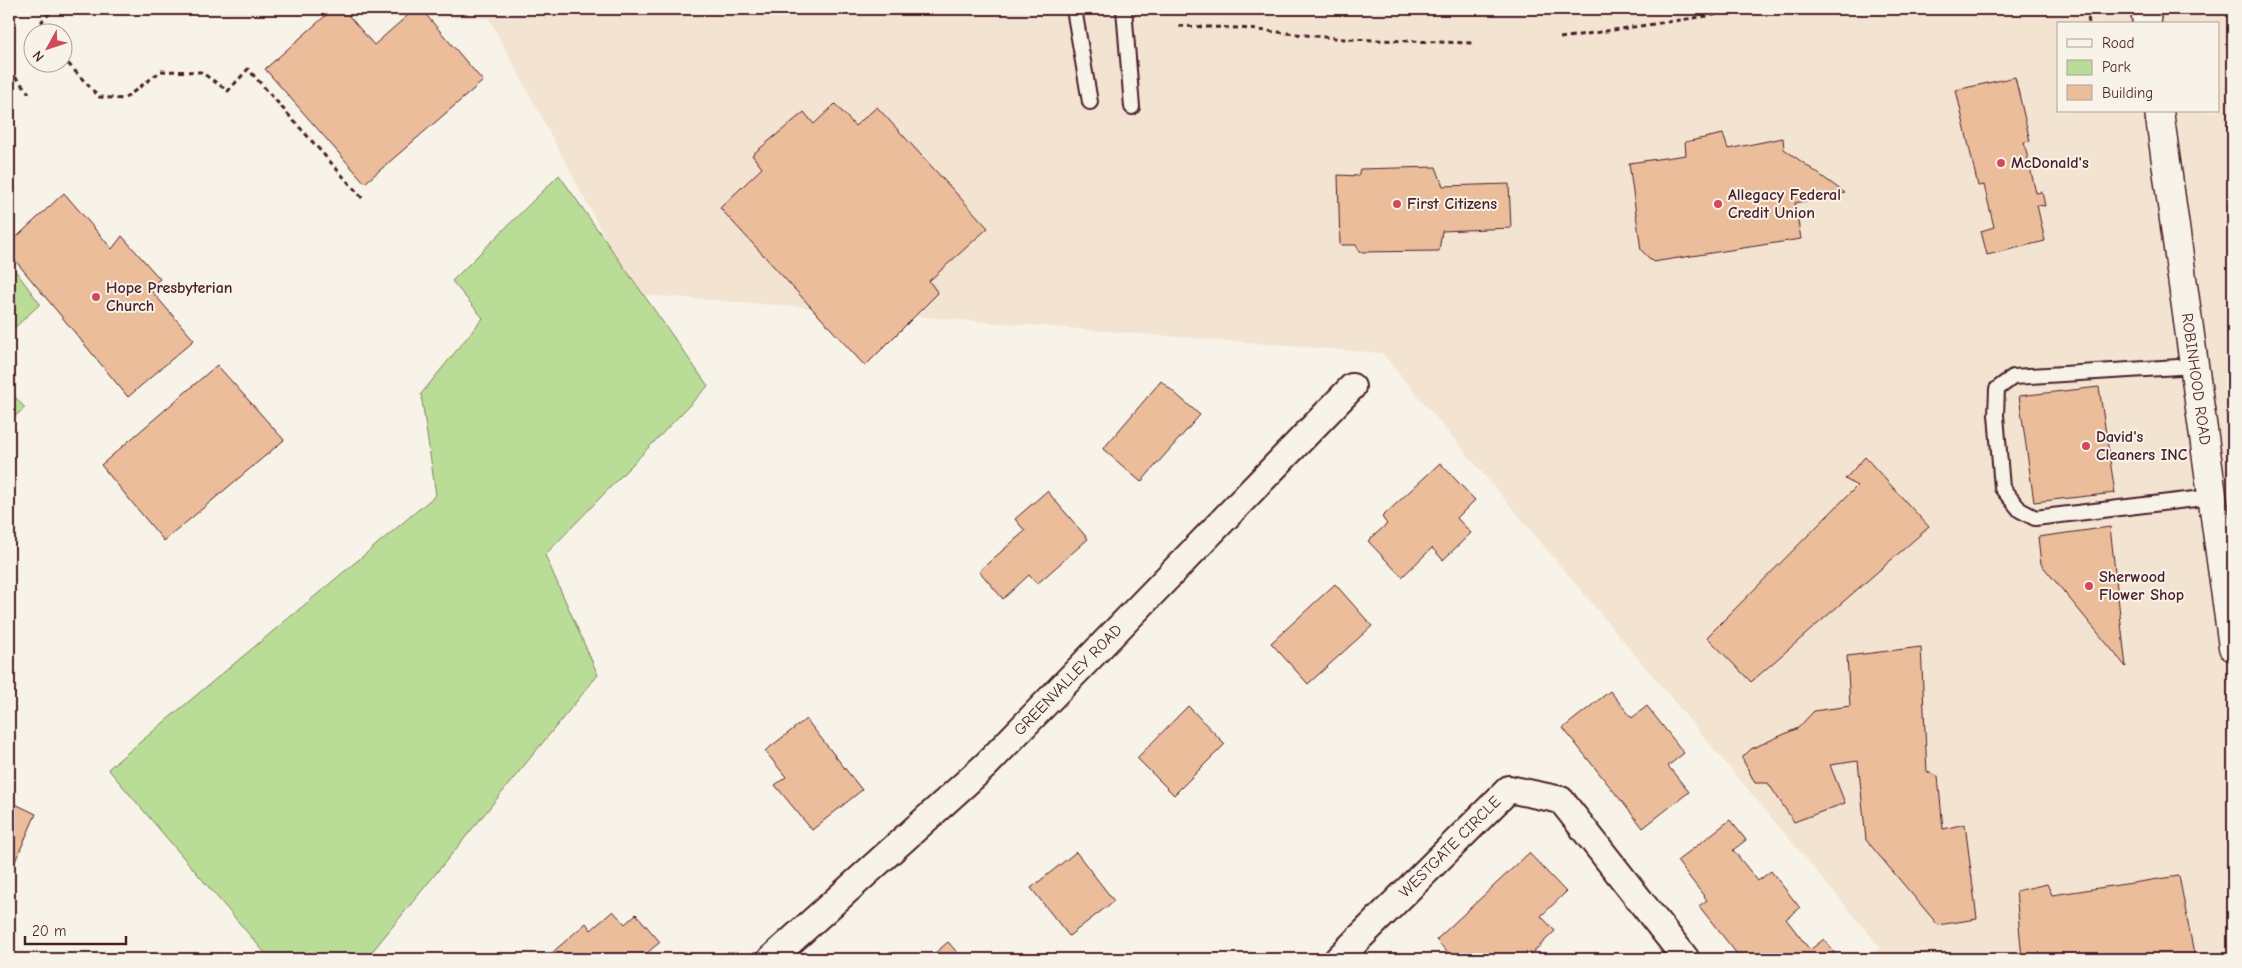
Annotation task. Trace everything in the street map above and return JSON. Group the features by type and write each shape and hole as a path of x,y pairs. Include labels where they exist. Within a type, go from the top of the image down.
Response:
{"main road":[{"path":"2145,9 2147,22"},
{"name":"ROBINHOOD ROAD","path":"2159,112 2233,647"}],"street":[{"name":"GREENVALLEY ROAD","path":"771,959 986,765 1352,387"},
{"name":"WESTGATE CIRCLE","path":"1338,959 1509,789 1561,800 1686,959"}],"lane":[{"path":"1074,9 1090,102"},
{"path":"1124,9 1132,107"},
{"path":"2194,366 2013,377 1997,389 1996,415 2002,488 2020,510 2035,518 2212,497"}],"path":[{"path":"42,22 54,9"},
{"path":"1560,38 1754,9"},
{"path":"2087,9 2089,22"},
{"path":"1179,26 1238,28 1344,39 1472,43"},
{"path":"72,68 99,97 124,100 161,71 202,72 228,91 248,69 363,199"},
{"path":"9,70 29,93"}],"shaded area":[{"path":"9,9 2233,9 2233,959 1870,959 1880,947 1382,353 635,294 489,18 9,12"}],"green space":[{"path":"559,175 708,386 545,555 598,675 366,959 270,959 108,769 436,495 421,394 483,318 452,281"},
{"path":"9,262 40,304 9,333"},
{"path":"9,390 25,408 9,421"}],"building":[{"path":"333,9 343,9 374,45 415,9 421,9 483,81 365,183 265,69"},
{"name":"McDonald's","path":"2015,77 2030,141 2024,142 2036,193 2042,192 2045,206 2037,205 2045,241 1987,255 1981,231 1994,227 1984,185 1978,186 1956,90"},
{"path":"835,104 855,126 877,107 988,228 929,281 938,293 865,366 720,208 762,168 752,155 804,112 814,124"},
{"path":"1723,134 1728,149 1783,138 1784,149 1845,193 1795,203 1801,239 1653,262 1641,250 1629,163 1686,155 1685,142"},
{"path":"1436,167 1443,186 1509,184 1511,228 1442,231 1439,251 1360,252 1356,245 1340,245 1338,175 1358,176 1360,169"},
{"path":"64,193 112,249 122,236 160,279 149,288 194,340 128,397 9,253 9,244"},
{"path":"217,365 284,440 164,541 101,465"},
{"path":"1161,381 1200,415 1141,482 1103,449"},
{"path":"2099,387 2115,493 2034,502 2019,396"},
{"path":"1865,457 1929,527 1751,682 1707,637 1857,486 1845,479"},
{"path":"1440,463 1475,500 1457,518 1471,533 1443,560 1432,548 1402,577 1368,541 1387,524 1382,517"},
{"path":"1047,491 1088,539 1037,584 1029,575 1003,599 979,571 1025,531 1015,519"},
{"path":"2110,527 2126,667 2041,564 2038,537"},
{"path":"1335,584 1372,626 1308,684 1271,643"},
{"path":"1921,647 1927,772 1938,776 1943,829 1965,824 1977,919 1938,925 1866,840 1858,761 1830,765 1845,803 1794,822 1768,783 1755,783 1742,758 1751,749 1798,728 1814,711 1850,706 1847,656"},
{"path":"1610,691 1632,718 1647,706 1684,753 1668,766 1689,792 1643,828 1563,728"},
{"path":"1188,706 1225,744 1174,795 1137,758"},
{"path":"806,719 862,790 812,830 775,785 786,777 765,751"},
{"path":"9,801 36,814 9,875"},
{"path":"1730,820 1746,840 1733,850 1758,881 1771,871 1800,908 1786,919 1810,950 1824,939 1839,959 1741,959 1699,906 1707,900 1677,861"},
{"path":"1076,852 1114,901 1069,936 1031,888"},
{"path":"1529,853 1566,892 1541,916 1555,931 1526,959 1503,959 1501,957 1499,959 1454,959 1436,940"},
{"path":"2179,876 2195,959 2022,959 2016,891 2047,884 2052,895"},
{"path":"613,911 625,924 636,914 660,942 640,959 545,959 586,923 591,930"},
{"path":"948,942 963,959 928,959"}],"place":[{"name":"McDonald's","path":"2001,163"},
{"name":"First Citizens","path":"1397,204"},
{"name":"Allegacy Federal Credit Union","path":"1718,204"},
{"name":"Hope Presbyterian Church","path":"96,297"},
{"name":"David's Cleaners INC","path":"2086,446"},
{"name":"Sherwood Flower Shop","path":"2089,586"}]}
